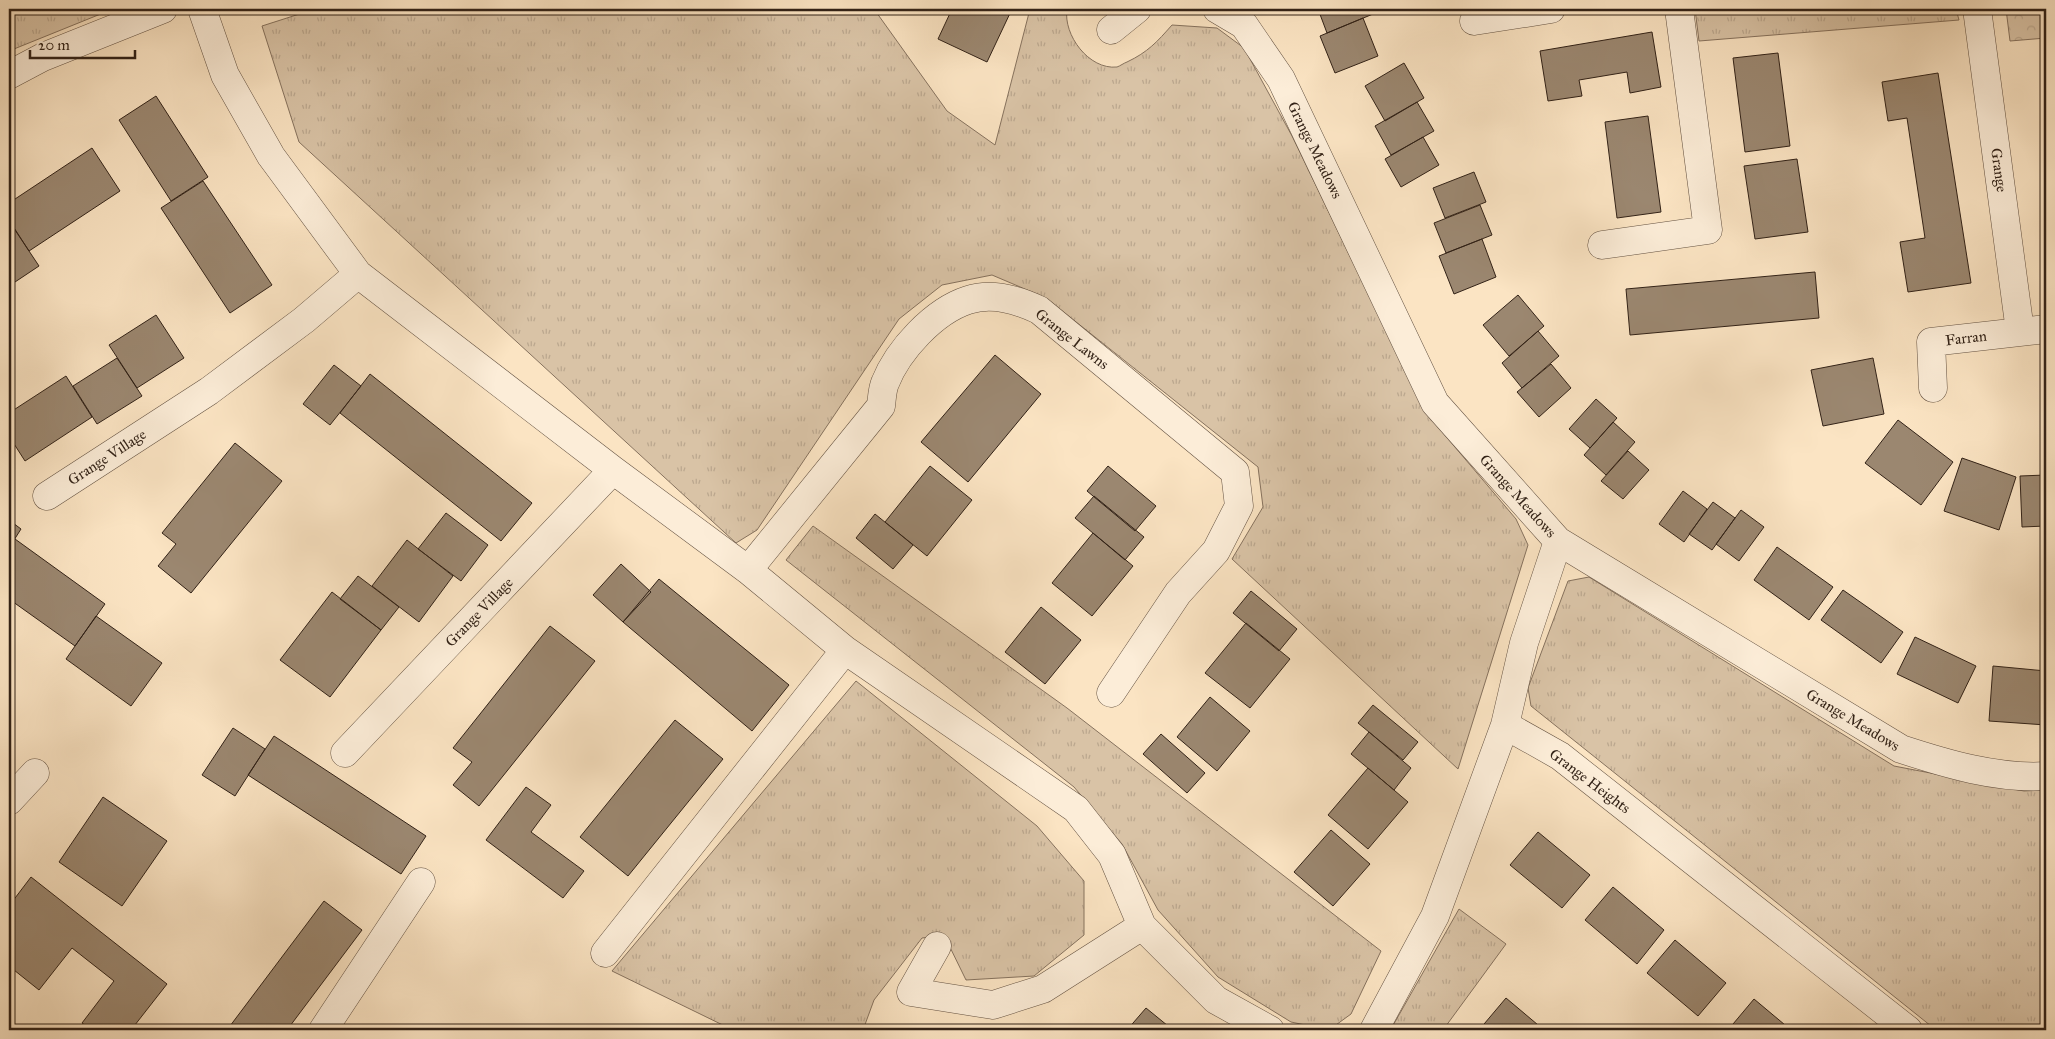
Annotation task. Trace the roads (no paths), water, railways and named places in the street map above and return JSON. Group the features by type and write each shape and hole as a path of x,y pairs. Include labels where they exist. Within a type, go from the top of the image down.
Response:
{"street":[{"path":"9,75 42,58 163,9"},
{"path":"202,9 225,75 271,156 358,274 613,470 748,570 845,650 1076,809 1112,854 1142,926 1216,1000 1270,1030"},
{"path":"1111,30 1137,9"},
{"name":"Grange Meadows","path":"1217,9 1244,25 1281,79 1435,403 1558,541 1901,749 1957,767 2031,777 2046,776"},
{"path":"1474,21 1551,9"},
{"path":"1602,245 1708,230 1679,9"},
{"name":"Grange","path":"1977,9 2033,330"},
{"name":"Grange Village","path":"47,496 209,391 304,320 358,274"},
{"name":"Grange Lawns","path":"748,570 881,406 885,383 912,339 943,313 968,300 990,297 1021,301 1039,310 1235,472 1239,506 1216,551 1178,593 1111,693"},
{"name":"Farran","path":"1934,388 1931,342 2033,330"},
{"name":"Grange Village","path":"345,753 613,470"},
{"path":"1374,1030 1435,916 1505,725 1524,642 1558,541"},
{"path":"605,953 845,650"},
{"name":"Grange Heights","path":"1505,725 1560,756 1908,1030"},
{"path":"9,801 36,773"},
{"path":"323,1030 421,882"},
{"path":"937,946 912,992 993,1005 1043,989 1142,926"}]}
